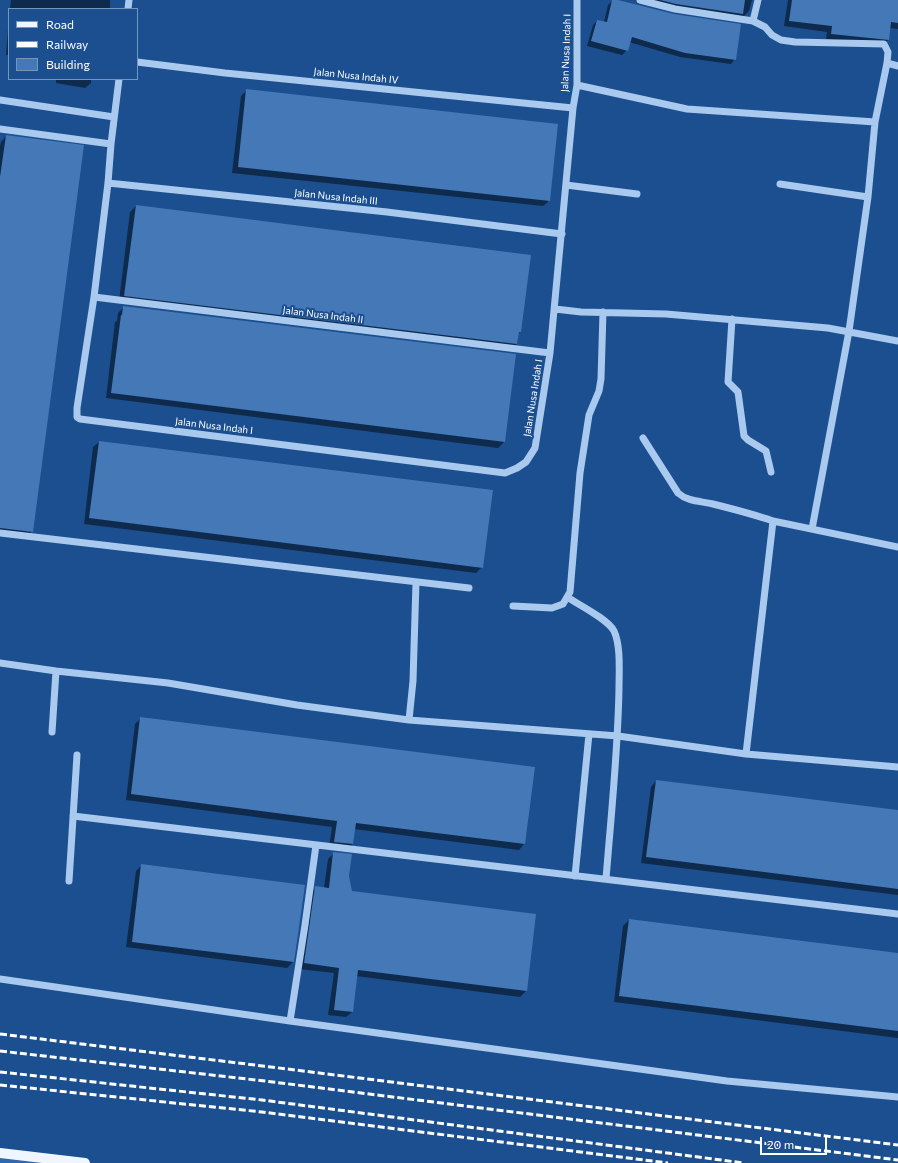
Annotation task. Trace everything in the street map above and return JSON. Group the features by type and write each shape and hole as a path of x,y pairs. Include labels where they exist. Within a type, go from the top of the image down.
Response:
{"main road":[{"path":"0,1152 85,1163"}],"street":[{"name":"Jalan Nusa Indah I","path":"94,297 76,408 77,417 80,419 505,473 517,468 526,462 535,448 550,353 576,85 577,0"},
{"path":"640,0 675,9 753,21 765,27 772,35 781,40 795,42 884,44 888,52 875,122 868,197 849,331 812,529"},
{"path":"753,21 758,0"},
{"name":"Jalan Nusa Indah IV","path":"138,62 225,73 573,108"},
{"path":"887,63 898,66"},
{"path":"94,297 108,182 110,144 119,80"},
{"path":"576,85 687,109 875,122"},
{"path":"0,100 114,117"},
{"path":"0,129 110,144"},
{"name":"Jalan Nusa Indah III","path":"108,182 562,234"},
{"path":"780,184 868,197"},
{"path":"566,185 637,194"},
{"name":"Jalan Nusa Indah II","path":"94,297 550,353"},
{"path":"555,309 581,312 666,314 732,319 828,328 898,340"},
{"path":"514,606 552,608 564,604 570,592 580,473 589,415 601,379 602,312"},
{"path":"732,319 728,382 738,392 744,436 766,451 771,472"},
{"path":"643,438 682,497 693,501 711,503 773,521 898,547"},
{"path":"746,754 773,521"},
{"path":"0,533 469,588"},
{"path":"409,720 416,582"},
{"path":"567,597 602,619 614,630 618,647 618,736 606,879"},
{"path":"0,663 56,671 168,682 297,704 409,720 618,736 746,754 898,767"},
{"path":"52,732 56,671"},
{"path":"575,876 589,734"},
{"path":"69,881 77,755"},
{"path":"73,816 898,914"},
{"path":"290,1021 316,845"},
{"path":"0,979 290,1021 727,1081 898,1097"}],"shaded area":[{"path":"0,1153 85,1163 0,1163"}],"building":[{"path":"612,0 618,0 674,14 741,24 736,60 685,53 632,37 628,51 591,41 597,20 607,22"},
{"path":"660,0 745,0 743,14 676,4"},
{"path":"792,0 898,0 898,23 891,22 889,40 831,34 832,26 789,21"},
{"path":"246,89 558,124 550,201 238,167"},
{"path":"6,135 84,145 33,532 0,528 0,177"},
{"path":"136,205 531,255 521,332 519,332 517,344 124,296"},
{"path":"123,306 516,354 505,442 111,393"},
{"path":"99,441 493,490 483,568 89,518"},
{"path":"140,717 535,767 525,844 356,823 353,844 334,842 337,821 131,794"},
{"path":"656,780 898,810 898,889 646,857"},
{"path":"333,852 352,854 349,876 352,891 536,914 527,991 358,970 353,1012 334,1010 339,968 304,963 315,886 329,888"},
{"path":"141,864 305,885 294,962 132,942"},
{"path":"629,919 898,953 898,1031 619,996"}],"railway":[{"path":"0,1034 898,1145"},
{"path":"0,1051 265,1081 898,1160"},
{"path":"0,1072 262,1100 744,1163"},
{"path":"0,1085 262,1112 668,1163"}]}
